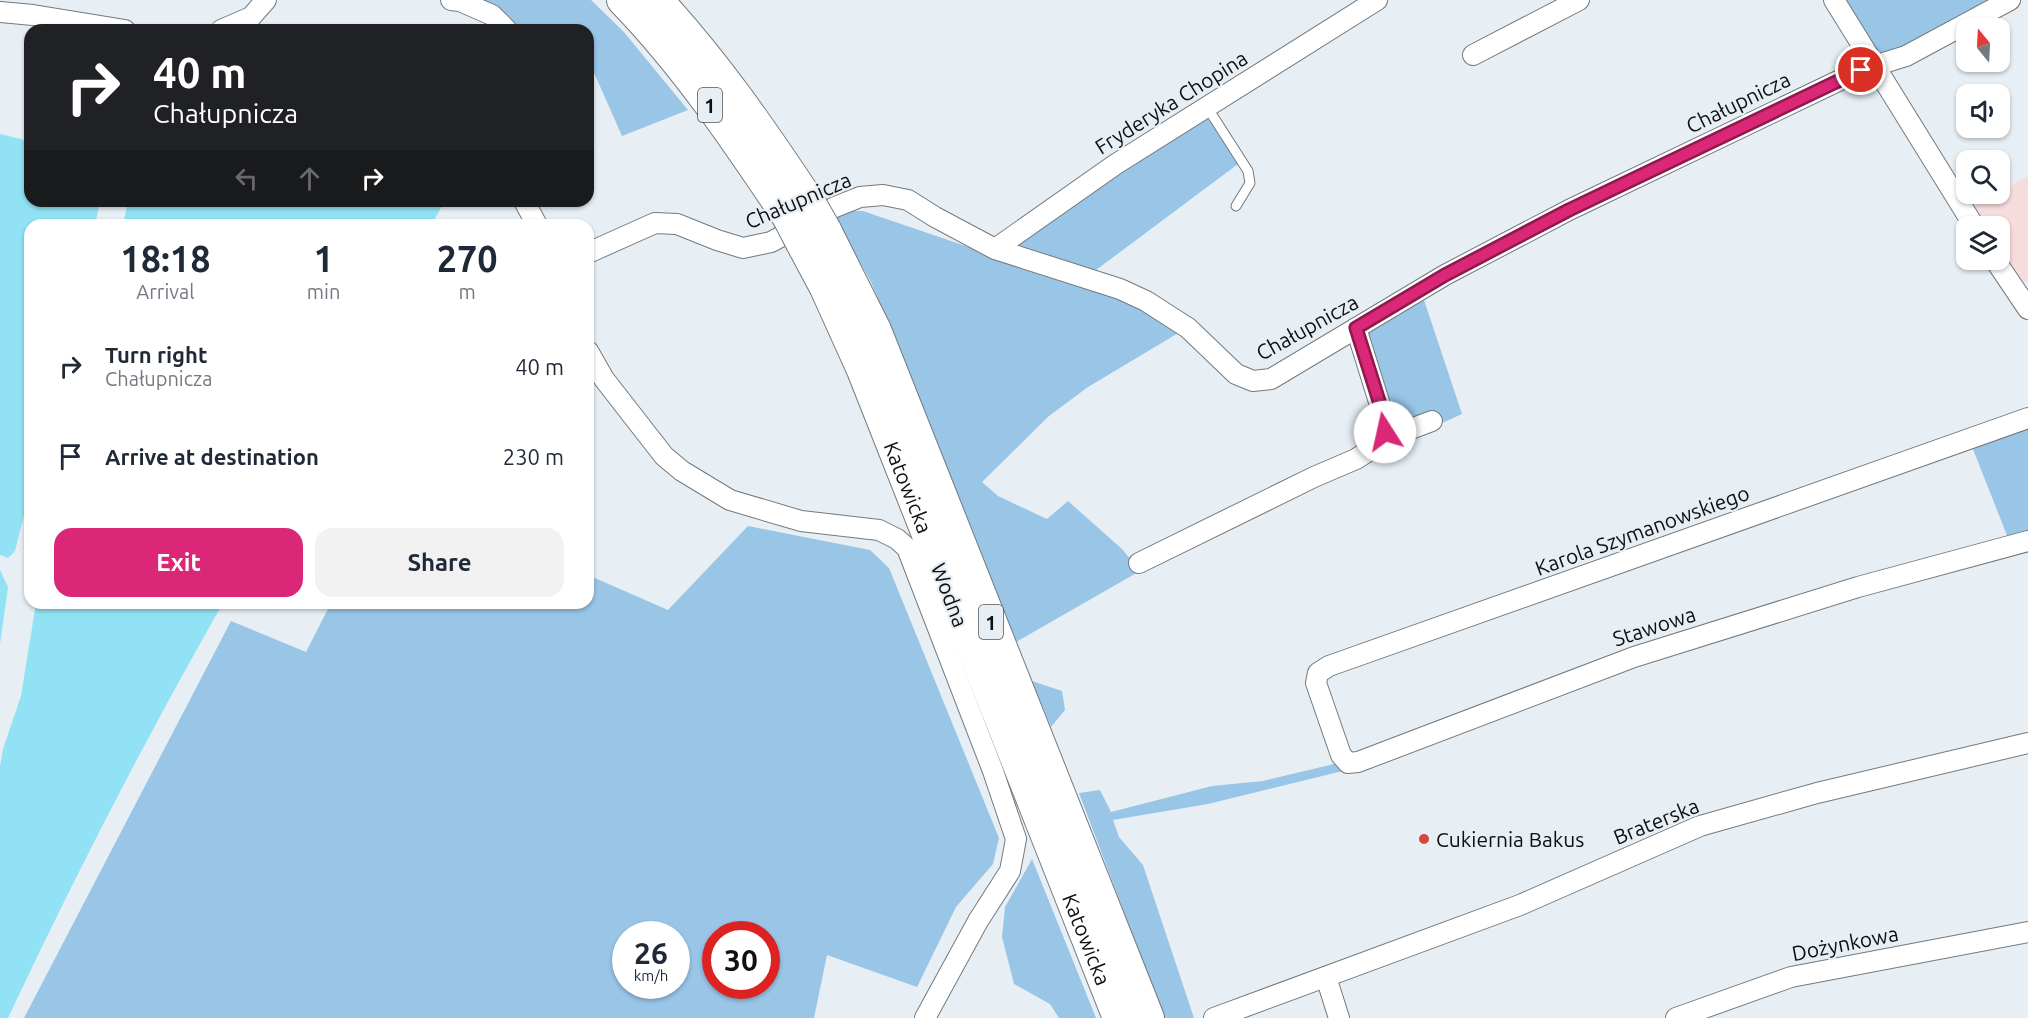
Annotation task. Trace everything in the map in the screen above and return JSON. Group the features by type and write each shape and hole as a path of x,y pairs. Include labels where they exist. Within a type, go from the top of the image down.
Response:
{"main road":[{"name":"Katowicka","path":"622,0 690,78 737,141 806,223 876,330 1149,1018"},
{"name":"Katowicka","path":"658,0 689,34 757,122 806,223 825,288 862,370 1118,1018"}],"street":[{"path":"234,24 251,17 266,0"},
{"path":"451,0 460,1 492,15 501,24"},
{"name":"Fryderyka Chopina","path":"995,249 1116,164 1377,0"},
{"path":"1473,56 1579,0"},
{"path":"1834,0 1968,216"},
{"name":"Chałupnicza","path":"594,250 655,223 677,224 743,248 771,242 835,207 860,197 882,195 908,200 935,218 995,249 1120,289 1146,300 1188,328 1236,374 1253,381 1271,379 1445,275 1569,210 1861,70 1906,56 2010,0"},
{"path":"0,12 88,24"},
{"path":"2002,270 2028,309"},
{"path":"1356,328 1385,420 1390,428 1403,432"},
{"name":"Wodna","path":"594,362 604,379 657,447 682,471 730,500 801,521 879,530 897,539 907,548 993,771 1016,839 1010,871 978,921 926,1018"},
{"name":"Karola Szymanowskiego","path":"1329,720 1317,683 1318,673 1329,666 2028,418"},
{"path":"1379,444 1385,432 1385,420"},
{"path":"1139,562 1356,459 1403,432 1432,421"},
{"name":"Stawowa","path":"1329,720 1341,755 1348,762 1358,762 1634,657 1858,587 2028,541"},
{"name":"Braterska","path":"1214,1018 1520,905 1700,826 1817,793 2028,743"},
{"name":"Dożynkowa","path":"1676,1018 1791,977 2028,932"},
{"path":"1326,977 1339,1018"}],"lane":[{"path":"1207,107 1248,171 1250,183 1236,206"}],"shaded area":[{"path":"479,0 591,0 623,31 688,110 622,136 594,73 594,24 508,24"},
{"path":"1842,0 1991,0 1897,53 1881,54 1869,46"},
{"path":"1205,117 1212,123 1238,164 1092,273 1020,251 1020,239"},
{"path":"0,134 24,141 24,207 99,207 96,219 24,219 24,515 15,551 8,558 0,555"},
{"path":"2028,176 2028,281 2021,283 2010,266 2010,216 1976,216 1971,209 1980,204 2010,204 2010,186"},
{"path":"127,207 442,207 434,219 124,219"},
{"path":"851,211 863,211 992,255 1116,293 1180,332 1088,387 1049,416 982,482 998,496 1047,519 1068,501 1122,549 1140,571 1016,642 871,282 834,217"},
{"path":"1422,294 1462,414 1440,424 1399,426 1390,418 1367,334 1374,322"},
{"path":"2028,423 2028,533 2008,538 1971,444"},
{"path":"748,526 870,550 889,568 999,838 993,864 956,907 917,987 827,955 814,1018 24,1018 231,621 306,652 328,609 594,609 594,578 668,610"},
{"path":"0,570 8,587 0,644"},
{"path":"35,609 220,609 111,808 8,1018 0,1018 0,766 3,749 21,696"},
{"path":"1032,681 1062,691 1065,710 1051,727"},
{"path":"1338,763 1351,769 1208,804 1113,820 1119,837 1143,865 1194,1018 1164,1018 1079,793 1100,790 1111,812 1212,786 1263,781"},
{"path":"1032,859 1096,1018 1059,1018 1050,1004 1014,984 1002,937 1005,907"}],"place":[{"name":"Cukiernia Bakus","path":"1424,839"}],"route":[{"path":"1385,432 1385,420 1356,328 1445,275 1569,210 1861,70"}]}
